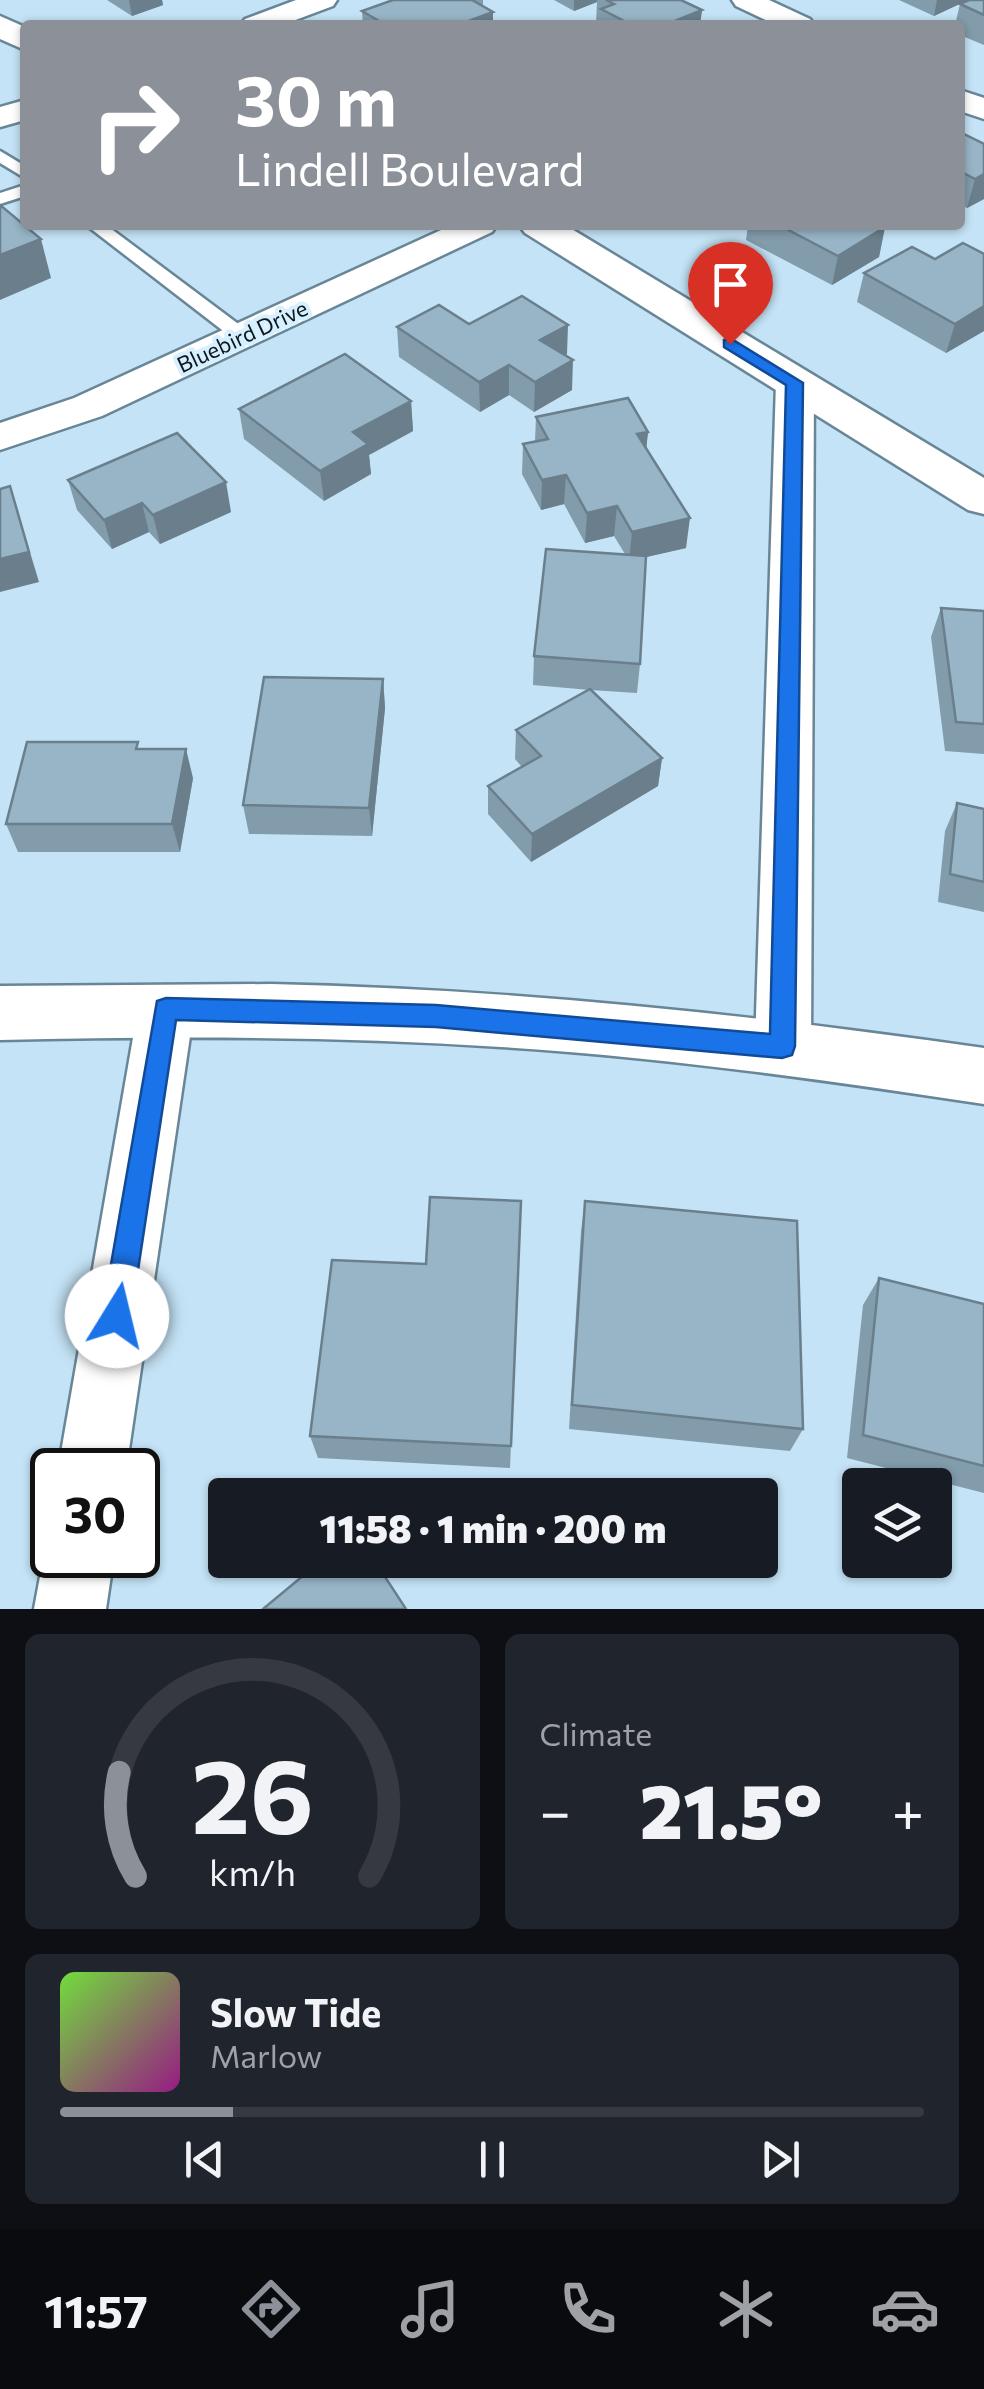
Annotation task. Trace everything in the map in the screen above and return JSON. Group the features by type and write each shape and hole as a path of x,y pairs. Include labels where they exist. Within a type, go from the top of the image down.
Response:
{"street":[{"path":"269,20 323,0"},
{"path":"746,0 789,20"},
{"name":"Bluebird Drive","path":"0,437 88,407 469,230"},
{"path":"546,230 984,499"},
{"path":"782,1046 794,383"},
{"path":"96,1448 166,1009"},
{"path":"0,1012 166,1009 436,1016 782,1046 984,1076"},
{"path":"70,1609 75,1578"}],"lane":[{"path":"102,230 242,336"}],"building":[{"path":"393,0 472,0 493,12 471,20 377,20 362,11"},
{"path":"606,0 681,0 702,10 677,20 622,20 601,9 614,4"},
{"path":"984,0 984,15 960,4"},
{"path":"965,134 984,144 984,174 975,179 965,174"},
{"path":"0,205 20,222 20,230 30,230 41,239 0,255"},
{"path":"789,230 880,230 838,256"},
{"path":"963,243 984,254 984,306 955,324 864,273 912,247 935,259"},
{"path":"522,296 568,325 540,340 573,360 535,382 509,365 479,382 397,327 439,305 469,324"},
{"path":"345,354 411,401 353,432 368,444 320,471 239,409"},
{"path":"628,398 648,432 637,434 690,518 632,532 617,506 587,513 566,475 542,480 523,444 548,439 536,417"},
{"path":"177,433 226,482 153,515 142,503 104,520 68,480"},
{"path":"10,486 29,552 0,559 0,489"},
{"path":"546,549 646,556 640,664 534,656"},
{"path":"941,608 984,611 984,724 956,722"},
{"path":"264,677 383,679 369,808 243,805"},
{"path":"590,689 662,758 532,834 488,786 541,756 516,730"},
{"path":"27,742 138,742 136,749 186,749 172,824 6,824"},
{"path":"957,803 984,809 984,882 950,874"},
{"path":"430,1197 521,1201 511,1446 310,1436 332,1260 426,1264"},
{"path":"585,1201 797,1221 803,1429 572,1405"},
{"path":"879,1278 984,1304 984,1466 863,1435"},
{"path":"300,1578 386,1578 406,1609 263,1609"}],"route":[{"path":"117,1316 166,1009 436,1016 782,1046 794,383 730,344"}]}
